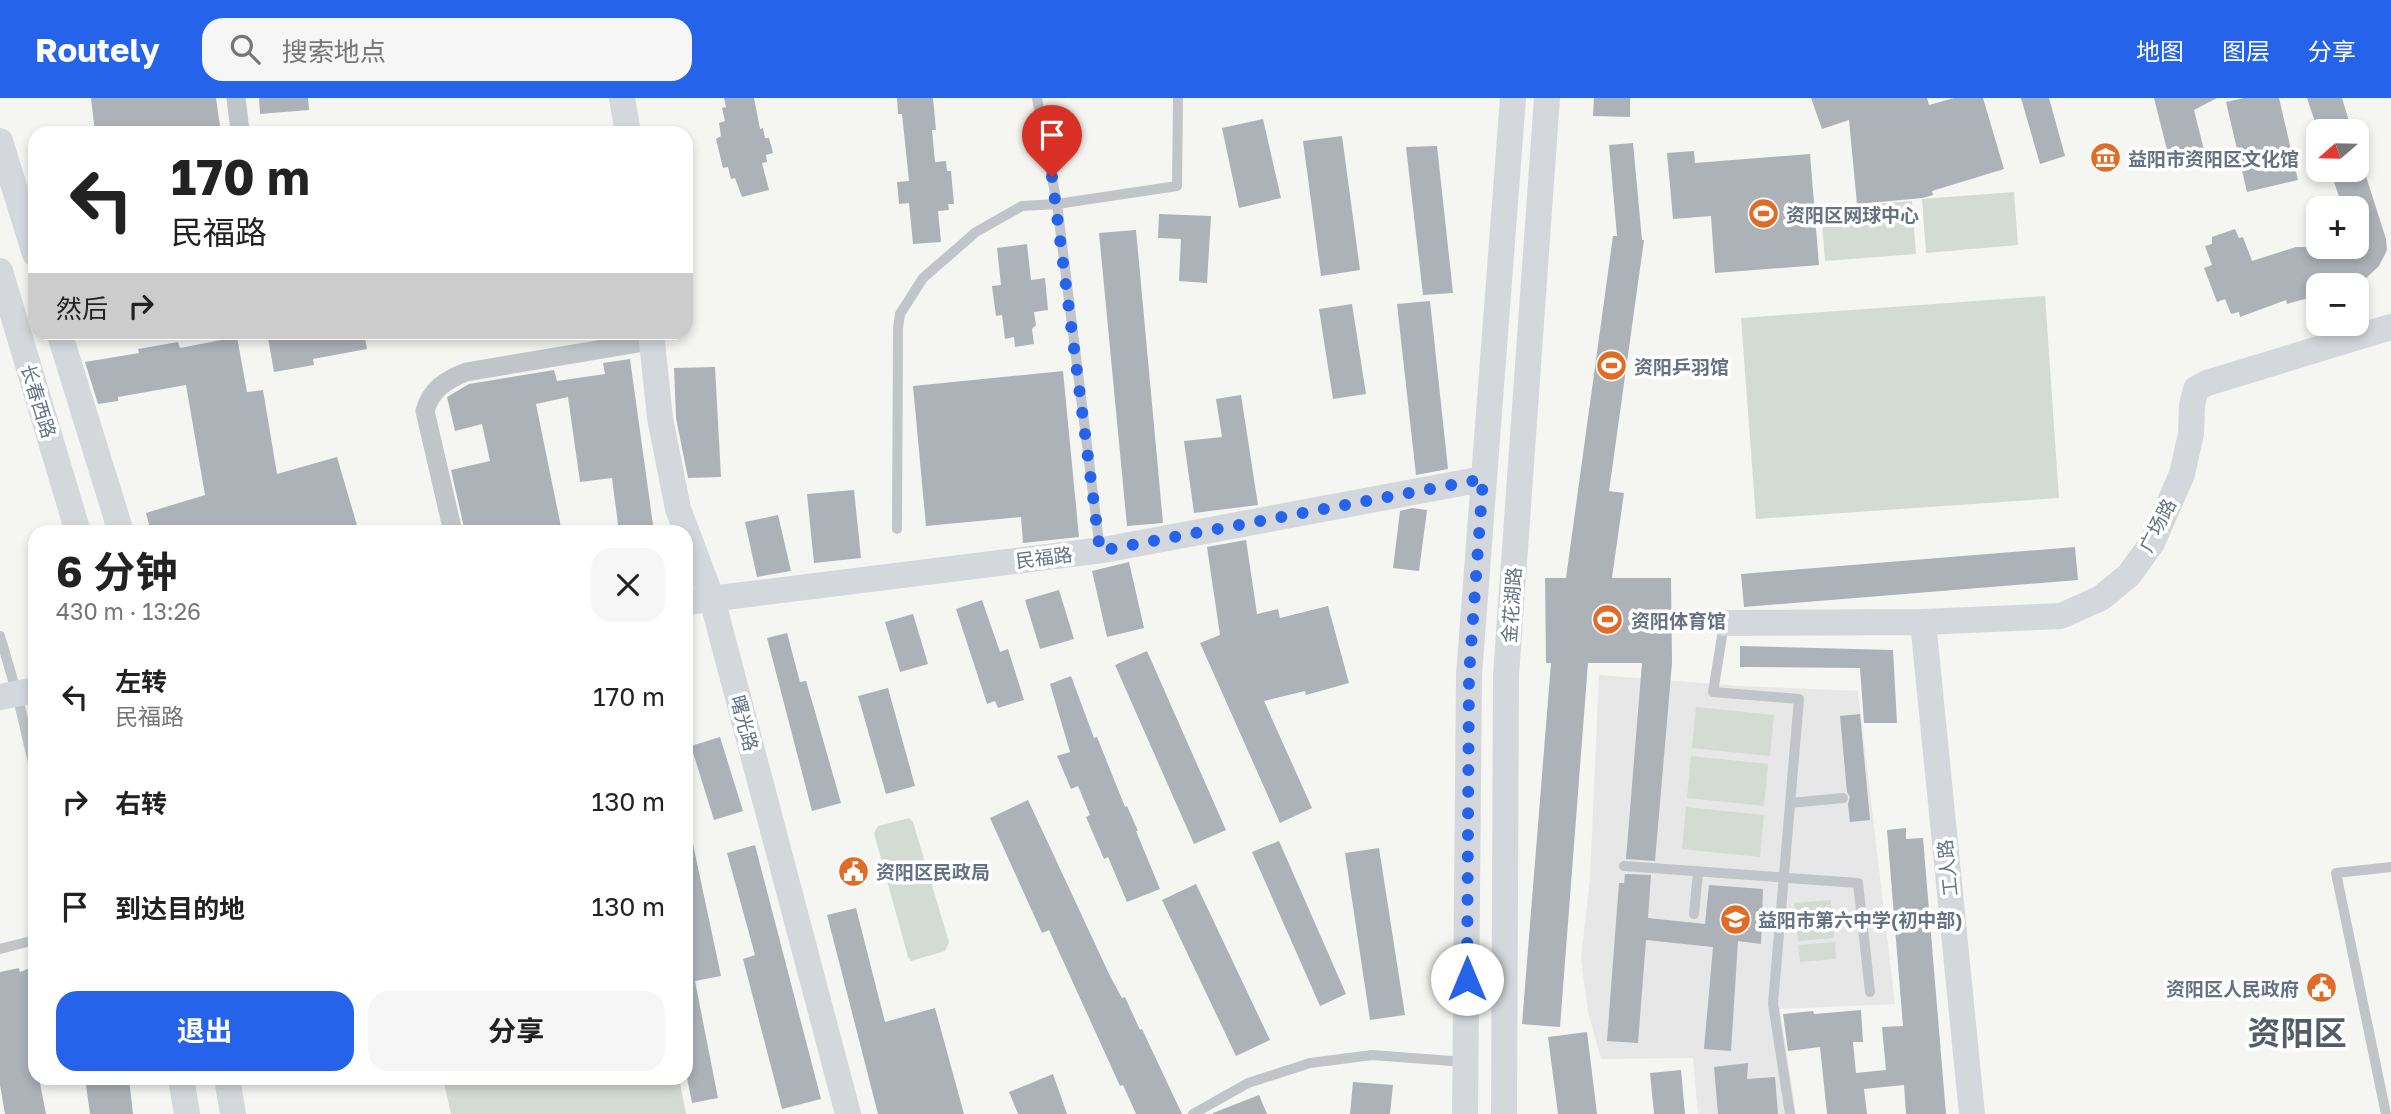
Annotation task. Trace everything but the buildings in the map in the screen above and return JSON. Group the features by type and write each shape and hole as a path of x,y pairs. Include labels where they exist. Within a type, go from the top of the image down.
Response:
{"street":[{"path":"236,98 240,126"},
{"path":"622,98 627,126"},
{"path":"1465,1114 1469,675 1513,98"},
{"name":"金花湖路","path":"1504,1114 1506,675 1547,98"},
{"path":"0,141 28,231"},
{"name":"长春西路","path":"0,271 76,525"},
{"name":"广场路","path":"1724,623 1923,622 2061,616 2101,598 2129,575 2152,543 2182,474 2196,389 2207,383 2391,327"},
{"path":"61,340 119,525"},
{"path":"451,525 425,411 429,396 448,379 466,372 635,340"},
{"name":"曙光路","path":"651,340 662,430 676,498 686,525"},
{"name":"民福路","path":"693,601 1100,551 1483,479"},
{"name":"曙光路","path":"693,546 712,599 848,1114"},
{"name":"工人路","path":"1923,622 1972,1114"},
{"path":"182,1085 187,1114"},
{"path":"228,1085 233,1114"}],"lane":[{"path":"1037,98 1057,204 1100,551"},
{"path":"897,529 900,314 923,278 976,232 1022,206 1057,204 1177,186 1178,98"},
{"path":"1724,623 1713,692 1799,699 1773,1004 1790,1114"},
{"path":"0,636 28,742"},
{"path":"1790,803 1843,798"},
{"path":"1625,866 1858,883 1870,992"},
{"path":"2386,1114 2336,873 2391,867"},
{"path":"1694,914 1698,872"},
{"path":"0,949 28,942"},
{"path":"1193,1114 1248,1083 1310,1063 1372,1055 1466,1063"}],"shaded area":[{"path":"2014,192 2018,245 1926,253 1922,199"},
{"path":"1912,201 1916,254 1825,261 1821,208"},
{"path":"2045,296 2059,498 1756,519 1741,318"},
{"name":"益阳市第六中学(初中部)","path":"1599,675 1741,686 1858,691 1895,1004 1780,1009 1796,1114 1698,1114 1693,1058 1601,1059 1588,1012 1581,958 1590,879"},
{"path":"1696,707 1774,715 1770,756 1692,748"},
{"path":"1691,756 1768,764 1764,806 1687,798"},
{"path":"1686,807 1764,815 1760,857 1682,849"},
{"path":"909,818 913,822 949,942 945,951 911,961 874,833 878,826"},
{"path":"1831,900 1832,917 1796,920 1794,903"},
{"path":"1833,921 1834,938 1798,941 1796,924"},
{"path":"1835,942 1836,959 1800,962 1798,945"},
{"path":"445,1085 680,1085 686,1114 451,1114"}],"place":[{"name":"益阳市资阳区文化馆","path":"2105,158"},
{"name":"资阳区网球中心","path":"1763,214"},
{"name":"资阳乒羽馆","path":"1611,366"},
{"name":"资阳体育馆","path":"1608,620"},
{"name":"资阳区民政局","path":"853,871"},
{"name":"益阳市第六中学(初中部)","path":"1735,919"},
{"name":"资阳区人民政府","path":"2322,988"}],"district":[{"name":"资阳区","path":"2297,1032"}],"route":[{"path":"1052,177 1100,551 1483,479 1469,675 1467,979"}]}
